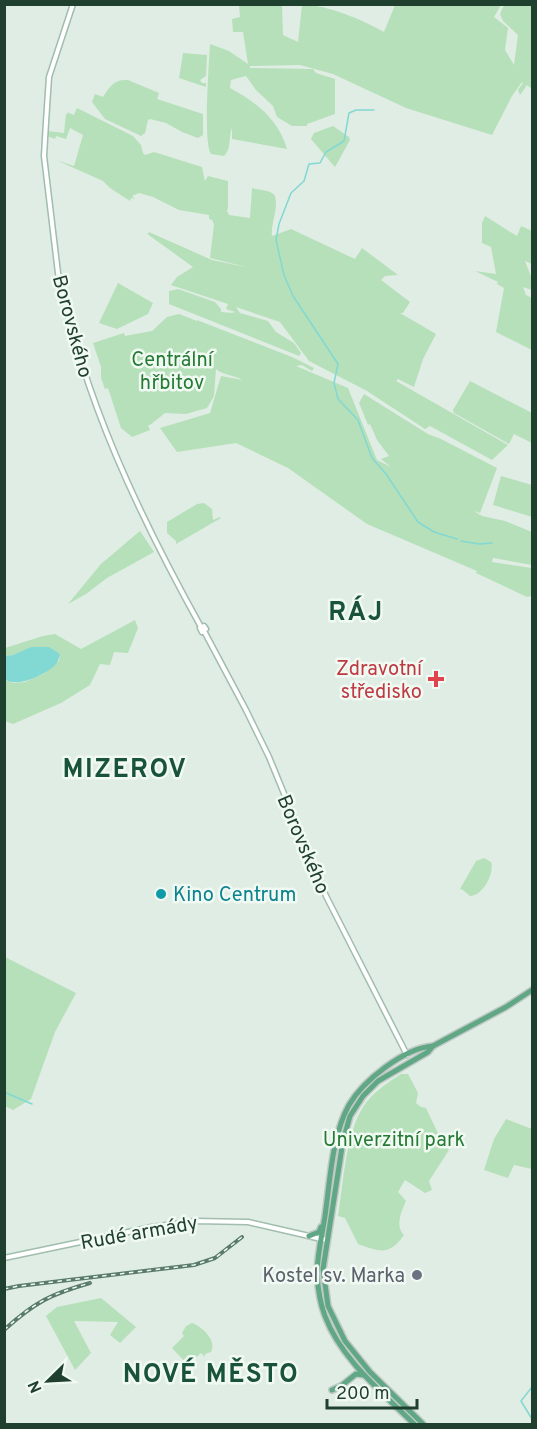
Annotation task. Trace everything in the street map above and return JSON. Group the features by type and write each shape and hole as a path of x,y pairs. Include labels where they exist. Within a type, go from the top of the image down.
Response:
{"main road":[{"name":"Borovského","path":"73,4 49,77 45,149 58,273 77,350 111,446 148,528 246,710 326,896 407,1056"},
{"path":"423,1425 354,1353 338,1329 330,1310 325,1288 324,1265 326,1208 344,1114 361,1089 374,1076 397,1061 425,1047 433,1046 506,1007 532,990"},
{"path":"397,1061 402,1046 415,1052"},
{"path":"319,1251 324,1239 343,1141 354,1109 378,1081 428,1052 433,1046"},
{"path":"326,1208 320,1231 310,1237 317,1243 319,1251 318,1286 324,1315 335,1338 358,1367 414,1425"},
{"name":"Rudé armády","path":"4,1258 159,1226 195,1221 248,1222 324,1239"},
{"path":"332,1390 356,1374 366,1376"}],"green space":[{"path":"239,5 282,5 283,35 298,42 302,5 333,10 384,32 395,5 501,5 494,17 508,28 505,50 514,65 518,35 503,21 500,14 504,5 532,5 532,89 527,85 520,95 518,90 522,82 512,96 492,135 406,108 333,74 300,65 250,66 250,68 313,69 316,73 335,79 335,114 307,124 307,126 292,126 277,117 273,106 256,90 246,76 231,80 230,88 257,105 272,120 287,149 232,139 232,128 228,150 224,156 211,154 207,135 210,44 229,51 248,64 243,32 233,32 232,19 240,17"},
{"path":"183,53 207,55 206,76 200,80 206,83 206,87 179,78"},
{"path":"128,80 159,93 157,99 203,114 203,135 198,138 166,123 150,119 145,133 141,136 105,119 92,102 95,94 103,97 113,84"},
{"path":"77,108 133,136 141,145 145,155 154,152 202,167 205,181 208,176 228,181 227,211 229,215 250,218 252,188 270,192 276,200 272,236 291,229 355,259 362,248 398,275 385,276 381,280 410,302 403,313 400,313 436,334 423,359 414,387 398,379 396,381 508,445 492,460 430,426 425,429 367,391 309,361 280,322 236,307 240,313 268,321 276,332 294,343 301,353 299,356 169,304 169,291 178,289 215,302 221,312 235,312 226,309 228,304 171,285 177,277 193,267 146,233 149,232 212,260 250,268 210,258 214,224 209,219 209,215 179,210 139,193 132,196 135,199 131,198 130,201 103,181 56,160 74,166 83,135 70,128 66,139 47,136 48,131 64,133 67,112 74,115"},
{"path":"333,126 350,140 335,167 311,139 314,133"},
{"path":"485,216 517,236 521,226 532,231 532,264 525,261 532,279 532,290 523,287 526,295 532,298 532,350 496,332 504,288 497,284 498,282 475,271 496,274 491,247 482,243 482,223"},
{"path":"118,283 153,303 148,314 117,329 99,323"},
{"name":"Centrální hřbitov","path":"179,314 292,357 314,368 312,371 302,365 296,366 348,388 377,460 391,467 381,459 389,456 377,440 370,424 368,425 359,403 364,394 428,434 497,468 480,513 474,511 482,516 505,521 532,532 532,565 493,558 492,562 532,568 531,596 527,597 476,573 477,571 367,524 288,468 236,443 177,452 160,428 210,413 221,376 242,380 216,369 214,396 207,408 186,414 165,413 148,425 150,430 132,437 121,428 108,388 105,389 101,378 101,367 93,343 124,333 125,336 152,331 167,317"},
{"path":"470,381 532,413 532,443 514,434 509,444 454,413 453,410"},
{"path":"501,476 532,485 532,517 493,505"},
{"path":"204,503 212,509 213,520 221,518 176,544 176,541 167,533 167,522 197,504"},
{"path":"140,531 154,552 107,578 68,604 101,564"},
{"path":"135,620 138,628 128,653 114,652 110,665 100,664 90,685 61,703 13,724 5,721 4,679 13,683 25,682 43,674 59,661 60,654 50,649 37,647 5,656 5,648 55,634 81,649"},
{"path":"484,858 491,862 489,878 479,892 470,896 460,889 476,861"},
{"path":"4,954 7,958 76,993 55,1032 31,1099 13,1110 5,1106"},
{"name":"Univerzitní park","path":"401,1074 408,1074 418,1093 416,1103 426,1108 443,1144 449,1150 429,1181 432,1190 425,1193 405,1180 398,1192 406,1201 399,1223 404,1235 389,1249 378,1250 358,1244 345,1218 338,1216 346,1160 357,1118 371,1097"},
{"path":"506,1119 532,1129 532,1169 514,1165 508,1178 484,1170 494,1139"},
{"path":"101,1298 136,1327 120,1343 110,1335 118,1322 74,1321 91,1353 75,1370 46,1316 57,1307"},
{"path":"192,1323 208,1335 212,1348 211,1352 205,1354 205,1357 201,1353 188,1365 172,1348 184,1336 182,1333 186,1326"}],"water":[{"path":"31,647 49,647 60,654 57,663 47,672 32,679 10,682 5,679 5,656"}],"waterway":[{"path":"374,110 356,110 349,113 344,141 326,152 320,163 309,164 304,181 291,193 279,224 276,240 284,275 293,296 338,364 334,383 338,399 358,420 372,458 386,474 418,522 434,532 457,539"},
{"path":"461,541 479,544 492,543"},
{"path":"4,1092 32,1104"},
{"path":"532,1387 521,1401 532,1419"}],"railway":[{"path":"4,1289 194,1265 215,1258 242,1237"},
{"path":"4,1330 44,1300 90,1283"}],"place":[{"name":"Zdravotní středisko","path":"436,679"},
{"name":"Kino Centrum","path":"161,894"},
{"name":"Kostel sv. Marka","path":"417,1275"}],"district":[{"name":"RÁJ","path":"356,611"},
{"name":"MIZEROV","path":"125,768"},
{"name":"NOVÉ MĚSTO","path":"211,1373"}]}
